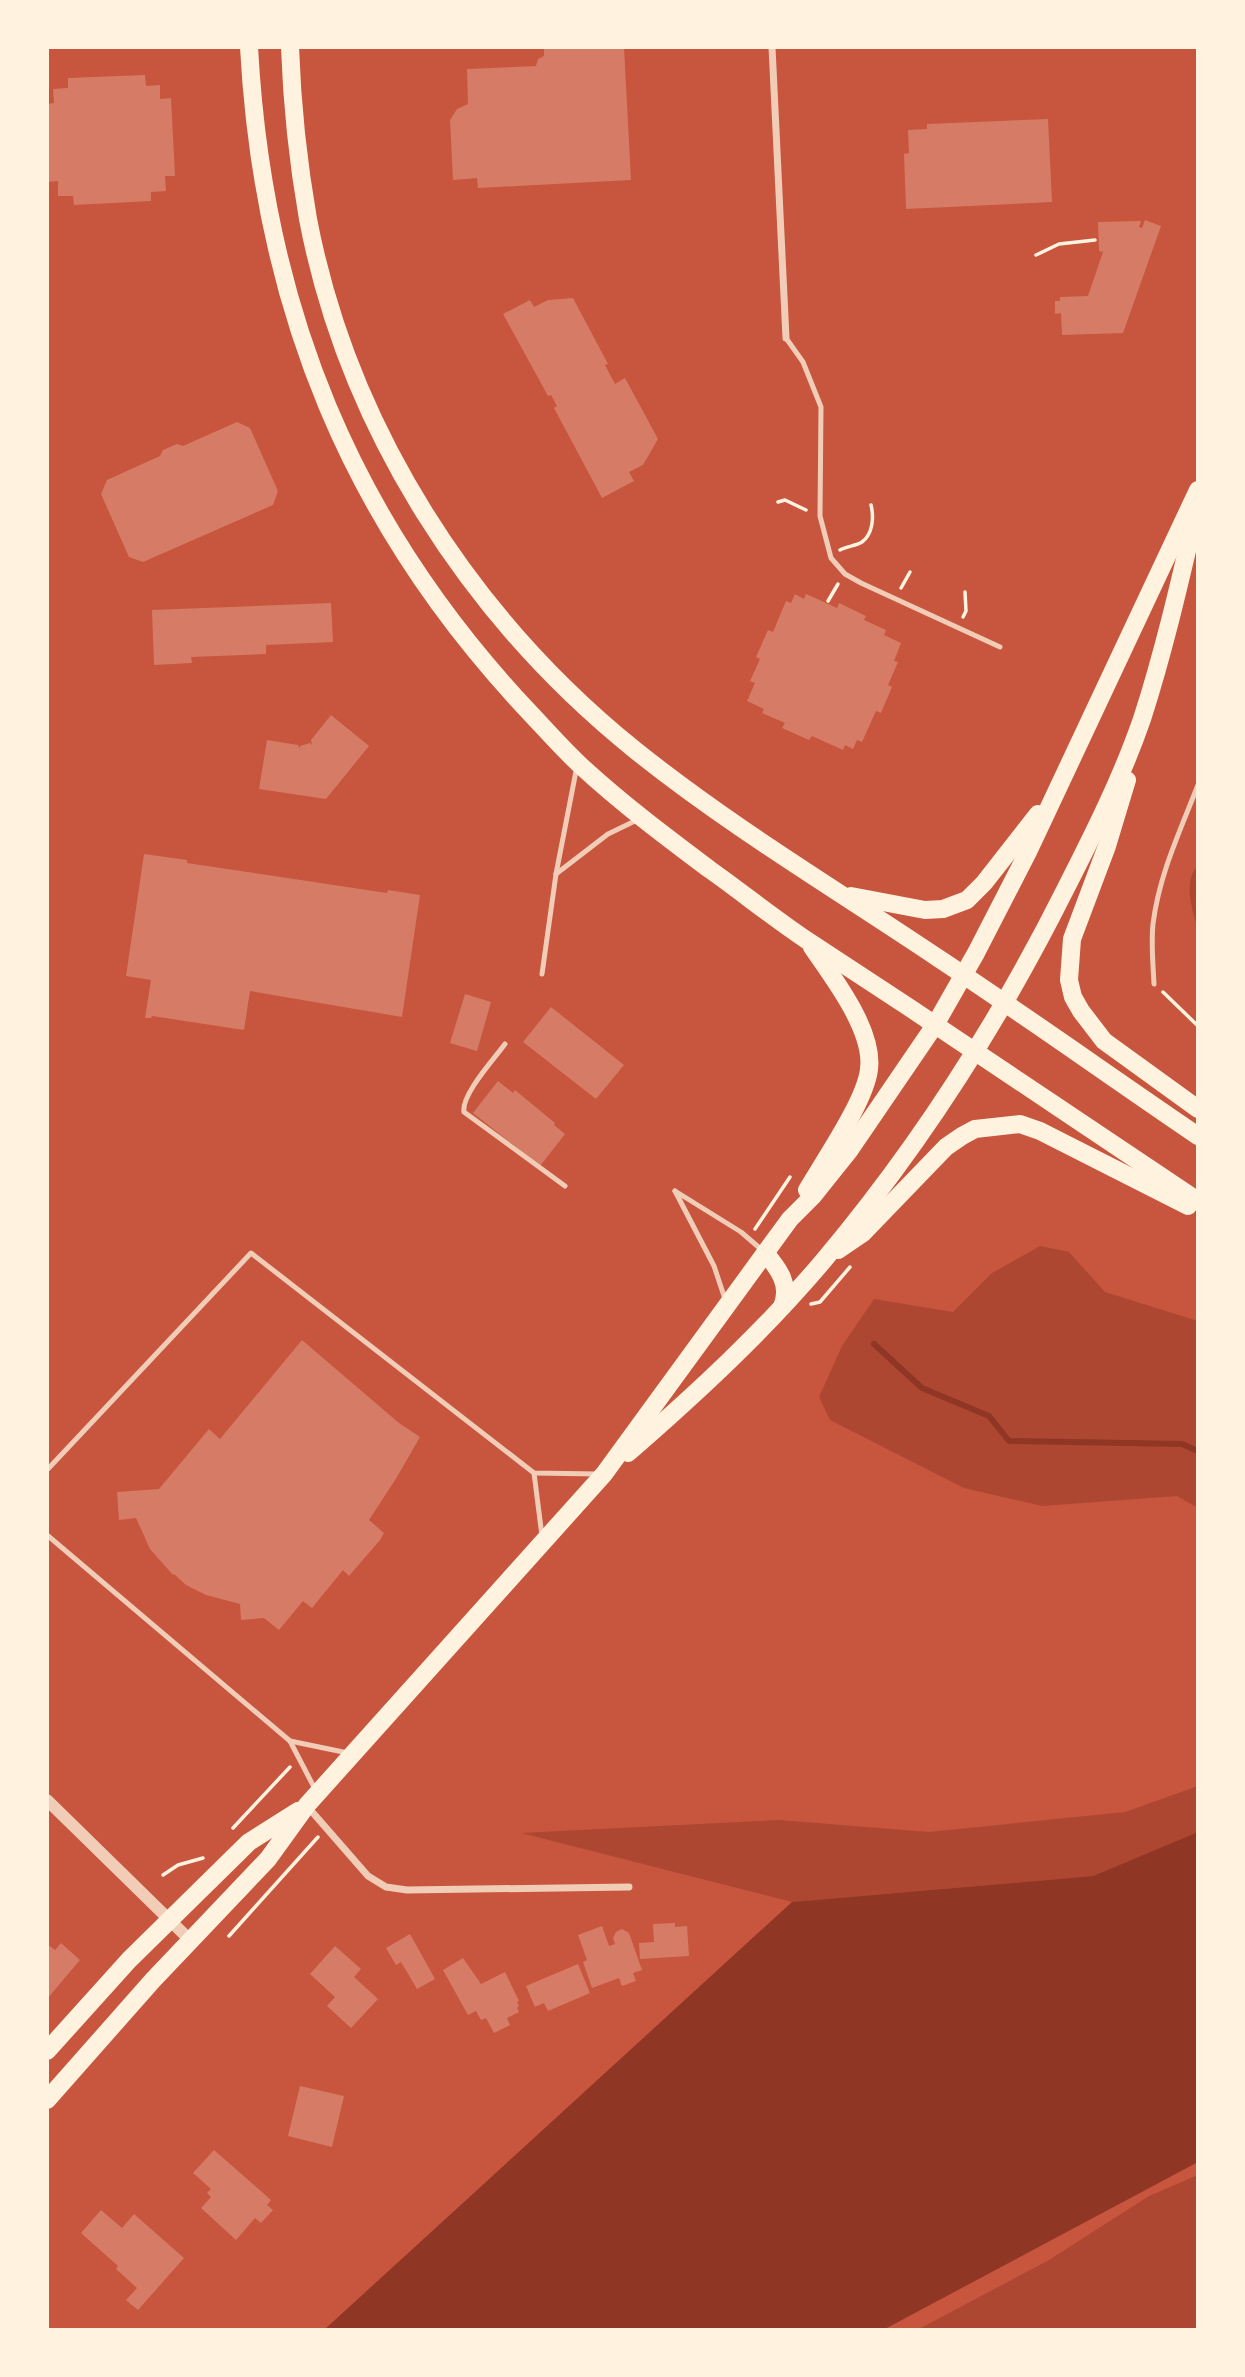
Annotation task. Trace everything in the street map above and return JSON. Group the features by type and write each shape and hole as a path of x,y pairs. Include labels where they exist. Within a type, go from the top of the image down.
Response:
{"main road":[{"path":"249,47 255,127 266,204 296,321 335,427 382,517 421,580 507,689 577,763 640,818 809,942 1198,1201"},
{"path":"290,47 295,124 309,220 330,304 357,380 391,454 430,522 518,639 595,715 674,780 1198,1136"},
{"path":"790,1219 813,1196 849,1151 935,1024 964,975 1018,874 1198,489"},
{"path":"1198,502 1196,522 1117,817 1072,939 1069,980 1073,997 1081,1011 1104,1041 1198,1109"},
{"path":"604,1474 690,1399 782,1307 824,1260 927,1123 1005,1003 1083,855 1142,719"},
{"path":"839,893 925,911 943,909 968,900 1058,789"},
{"path":"47,2100 153,1980 268,1859 312,1800 604,1474 790,1219 851,1115 864,1088 870,1067 868,1047 848,1002 809,942"},
{"path":"824,1260 863,1233 946,1147 975,1129 1020,1124 1041,1131 1198,1211"},
{"path":"765,1253 782,1276 786,1298 782,1307"},
{"path":"47,2051 129,1960 249,1842 312,1800"}],"street":[{"path":"772,47 786,338"},
{"path":"47,1800 191,1941"},
{"path":"312,1800 327,1828 368,1876 386,1887 407,1890 629,1887"}],"lane":[{"path":"786,338 803,362 821,407 820,516 831,558 845,574 861,583 1000,647"},
{"path":"542,974 556,874 577,763"},
{"path":"1154,984 1153,927 1157,899 1164,872 1198,785"},
{"path":"556,874 608,834 640,818"},
{"path":"505,1044 468,1094 463,1105 464,1112 565,1186"},
{"path":"727,1305 715,1266 675,1191 749,1238 765,1253"},
{"path":"47,1471 250,1253 534,1473 604,1474"},
{"path":"534,1473 543,1544"},
{"path":"47,1535 290,1741 312,1800"},
{"path":"290,1741 354,1754"}],"path":[{"path":"1036,255 1059,244 1095,240"},
{"path":"778,502 785,500 806,510"},
{"path":"831,558 843,548 861,543 874,518 872,505"},
{"path":"828,601 845,574"},
{"path":"958,628 966,611 965,592"},
{"path":"1154,984 1198,1026"},
{"path":"749,1238 794,1172"},
{"path":"225,1837 298,1758"},
{"path":"229,1936 327,1828"},
{"path":"163,1875 178,1865 206,1857"}],"shaded area":[{"path":"1198,866 1198,930 1190,888 1193,872"},
{"path":"1040,1246 1069,1252 1105,1292 1198,1321 1198,1508 1177,1496 1042,1506 964,1488 830,1420 819,1397 842,1346 874,1299 953,1312 992,1273"},
{"path":"1198,1786 1198,1832 1093,1876 792,1902 521,1833 779,1820 929,1832 1125,1812"},
{"path":"1198,1832 1198,2162 883,2330 324,2330 792,1902 1093,1876"},
{"path":"1198,2175 1198,2330 917,2330 1049,2260 1149,2196"}],"building":[{"path":"544,47 624,47 631,180 478,188 477,178 453,180 450,120 457,109 468,104 467,69 536,66 538,59 544,56"},
{"path":"145,75 146,86 160,85 160,99 171,98 175,176 165,176 166,191 151,192 151,201 74,205 73,196 58,196 58,181 48,182 47,166 47,104 54,103 53,89 68,88 68,78"},
{"path":"1048,119 1052,202 906,209 904,154 909,153 908,130 927,129 927,124"},
{"path":"1145,220 1161,226 1123,333 1062,335 1061,313 1055,314 1055,301 1060,301 1060,297 1088,296 1103,252 1099,251 1098,222 1141,221 1139,227 1142,228"},
{"path":"573,298 608,364 605,365 615,384 625,378 658,439 643,465 629,472 634,481 602,498 554,408 557,406 551,395 548,396 503,314 530,300 534,307 548,300"},
{"path":"237,422 250,428 278,491 273,505 143,562 129,557 101,494 107,480 160,456 163,450 177,444 183,446"},
{"path":"795,594 804,599 806,594 837,608 839,603 866,616 864,620 886,630 884,635 901,643 894,661 898,662 888,685 892,687 881,713 876,711 862,742 857,740 853,749 845,745 843,750 812,736 809,740 782,728 785,723 762,713 764,709 747,701 755,683 750,681 760,659 756,657 768,630 773,632 786,601 791,603"},
{"path":"331,603 333,642 266,645 266,654 191,657 192,663 154,665 152,610"},
{"path":"331,715 369,746 326,799 259,789 267,740 298,745 300,749 300,746 310,743 312,745 311,740"},
{"path":"144,854 387,893 388,890 420,895 402,1017 250,991 244,1030 152,1016 145,1018 151,980 126,976"},
{"path":"465,994 491,1002 477,1051 450,1043"},
{"path":"551,1007 624,1065 596,1099 523,1042"},
{"path":"498,1081 513,1093 515,1090 565,1134 540,1166 473,1113"},
{"path":"302,1340 399,1423 420,1437 369,1520 384,1533 380,1540 349,1576 343,1570 312,1608 303,1601 279,1630 264,1618 241,1620 240,1604 206,1595 173,1575 150,1549 136,1518 119,1520 117,1492 159,1489 209,1429 220,1439"},
{"path":"675,1923 675,1927 687,1926 689,1956 640,1959 639,1943 654,1942 653,1924"},
{"path":"602,1926 609,1946 615,1944 613,1938 616,1932 622,1929 629,1933 642,1970 633,1973 636,1981 622,1986 619,1978 592,1988 583,1962 587,1960 578,1935"},
{"path":"410,1934 435,1979 417,1989 401,1962 396,1965 386,1948"},
{"path":"61,1943 80,1960 47,1999 47,1944 55,1950"},
{"path":"335,1946 361,1969 354,1977 378,1999 351,2028 327,2006 335,1997 310,1974"},
{"path":"463,1958 481,1984 505,1972 519,2001 519,2012 507,2018 510,2025 494,2033 486,2018 481,2020 476,2011 468,2015 443,1970"},
{"path":"578,1964 590,1993 548,2011 544,2003 535,2007 526,1986"},
{"path":"300,2086 344,2096 332,2147 288,2136"},
{"path":"214,2150 271,2200 267,2205 273,2210 261,2223 255,2218 236,2240 201,2208 211,2197 207,2193 211,2189 193,2173"},
{"path":"101,2210 122,2228 134,2214 184,2258 138,2310 126,2300 137,2288 116,2269 118,2266 81,2233"}],"waterway":[{"path":"874,1344 922,1388 989,1416 1009,1441 1182,1444 1198,1451"}]}
